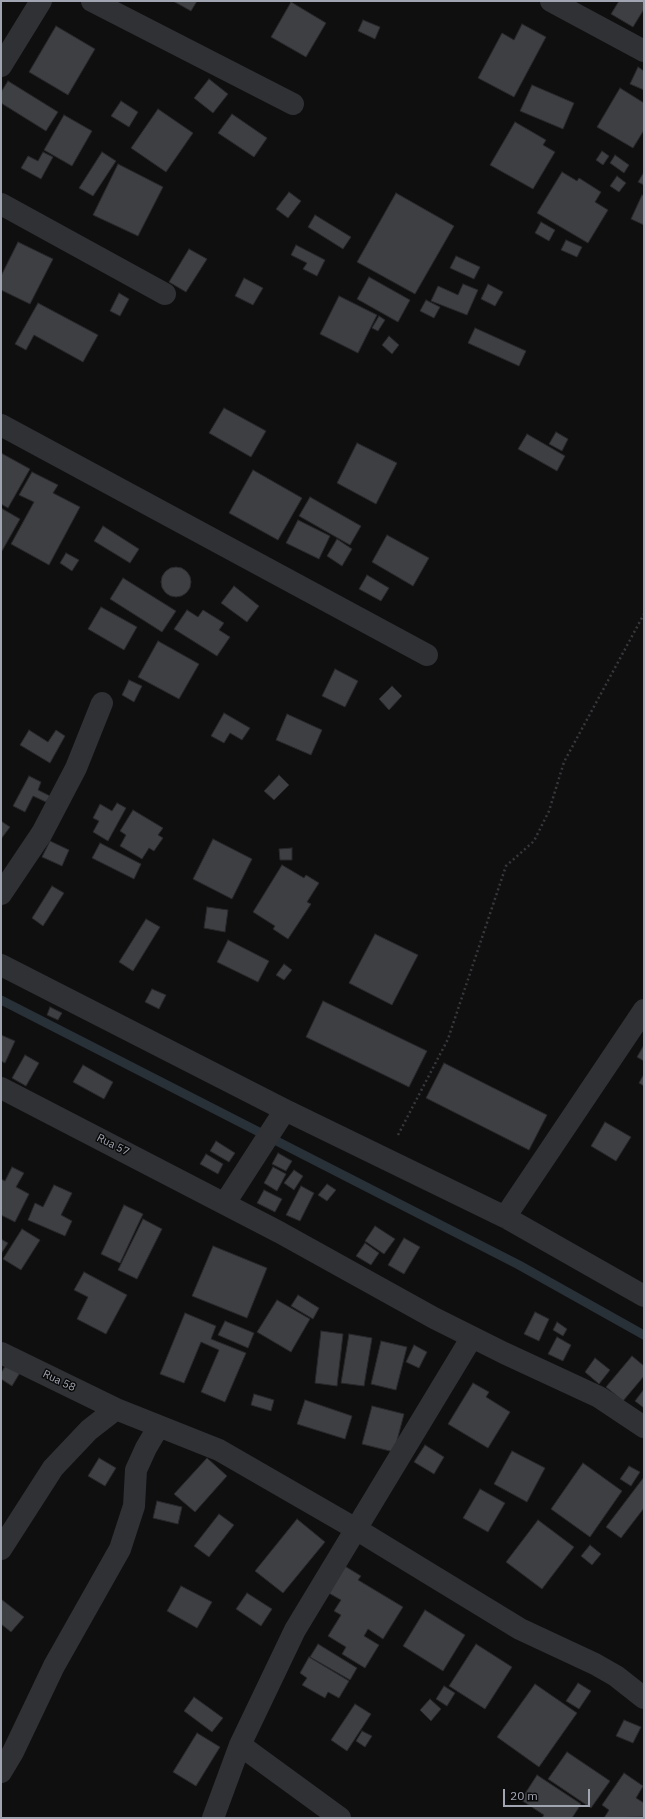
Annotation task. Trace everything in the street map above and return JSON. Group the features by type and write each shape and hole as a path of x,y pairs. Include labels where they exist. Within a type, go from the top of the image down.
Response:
{"street":[{"path":"1,66 41,1"},
{"path":"92,1 293,104"},
{"path":"551,1 644,50"},
{"path":"1,204 164,294"},
{"path":"1,425 427,655"},
{"path":"1,894 42,833 76,768 102,703"},
{"path":"1,965 285,1110 505,1217 644,1296"},
{"path":"505,1217 644,1010"},
{"name":"Rua 57","path":"1,1088 225,1203 472,1337 599,1397 644,1427"},
{"path":"225,1203 285,1110"},
{"path":"213,1818 240,1745 295,1630 472,1337"},
{"name":"Rua 58","path":"1,1354 116,1409 219,1450 356,1530 520,1629 606,1670 644,1698"},
{"path":"1,1549 52,1468 89,1430 116,1409"},
{"path":"1,1772 13,1752 54,1666 120,1549 134,1506 136,1470 146,1448 159,1426"},
{"path":"240,1745 340,1818"}],"path":[{"path":"386,1159 418,1094 448,1039 506,866 534,841 549,811 564,762 644,614"}],"building":[{"path":"173,1 197,1 191,11"},
{"path":"619,1 644,1 644,9 633,27 611,14"},
{"path":"291,2 326,23 306,57 271,37"},
{"path":"363,20 380,27 375,39 358,31"},
{"path":"522,24 546,37 514,97 478,78 502,33 514,40"},
{"path":"56,26 95,49 68,95 29,72"},
{"path":"638,67 644,71 644,90 630,84"},
{"path":"209,79 228,94 213,113 194,98"},
{"path":"8,81 58,112 46,131 1,103 1,92"},
{"path":"532,85 574,103 563,129 520,111"},
{"path":"620,88 644,103 644,130 633,148 597,127"},
{"path":"121,101 138,112 129,127 111,116"},
{"path":"158,109 193,133 166,172 131,148"},
{"path":"232,114 267,138 254,157 218,133"},
{"path":"64,115 92,131 72,166 44,150"},
{"path":"515,122 546,140 543,145 555,152 533,189 490,165"},
{"path":"602,151 609,156 603,165 596,160"},
{"path":"43,152 53,157 41,179 21,168 28,156 38,161"},
{"path":"102,152 116,161 93,196 79,188"},
{"path":"615,155 629,165 624,173 610,163"},
{"path":"118,164 163,187 138,236 93,215"},
{"path":"562,172 577,181 579,178 601,192 595,202 608,210 588,243 537,213"},
{"path":"644,172 644,185 638,182"},
{"path":"617,176 626,183 619,192 610,186"},
{"path":"289,192 301,201 288,218 276,209"},
{"path":"396,193 454,226 415,294 357,262"},
{"path":"642,195 644,196 644,225 631,219"},
{"path":"315,215 351,237 343,249 308,227"},
{"path":"541,222 555,230 549,241 535,233"},
{"path":"566,240 582,247 577,257 561,250"},
{"path":"18,242 53,259 30,304 1,290 1,276"},
{"path":"296,245 325,260 317,276 303,269 307,263 291,255"},
{"path":"189,249 207,259 186,292 169,282"},
{"path":"456,256 480,267 474,279 450,268"},
{"path":"369,277 410,300 398,322 357,299"},
{"path":"244,278 263,288 253,305 235,296"},
{"path":"463,284 478,290 467,315 431,301 438,286 458,295"},
{"path":"488,284 503,292 495,306 481,299"},
{"path":"119,293 129,299 120,316 110,311"},
{"path":"339,296 377,315 358,353 320,334"},
{"path":"426,300 440,307 434,318 420,311"},
{"path":"38,303 98,335 83,362 34,335 26,350 15,344"},
{"path":"379,316 385,320 378,331 372,328"},
{"path":"475,328 526,351 519,366 468,343"},
{"path":"389,336 399,345 392,354 382,345"},
{"path":"224,408 266,431 251,457 209,433"},
{"path":"556,432 568,439 562,451 549,444"},
{"path":"527,434 565,456 557,471 518,449"},
{"path":"357,443 397,463 376,504 337,483"},
{"path":"1,453 30,469 8,508 1,504"},
{"path":"253,470 302,498 278,540 229,513"},
{"path":"32,472 58,485 53,493 80,507 49,565 11,544 34,502 19,495"},
{"path":"310,497 361,526 350,545 299,516"},
{"path":"1,508 20,519 2,551 1,550"},
{"path":"298,520 330,536 319,559 286,543"},
{"path":"103,526 139,549 130,563 94,541"},
{"path":"387,535 429,558 413,586 372,562"},
{"path":"337,539 352,549 342,566 327,556"},
{"path":"66,553 79,560 72,571 60,563"},
{"path":"176,567 187,571 191,582 187,593 176,597 165,593 161,582 165,571"},
{"path":"367,575 389,588 381,601 359,589"},
{"path":"123,578 176,611 162,632 110,599"},
{"path":"234,586 259,606 247,622 221,603"},
{"path":"101,607 137,627 124,650 88,629"},
{"path":"187,610 198,617 203,610 224,623 219,630 230,637 217,656 174,629"},
{"path":"158,641 199,664 179,699 138,677"},
{"path":"335,669 358,681 345,707 322,696"},
{"path":"129,680 142,686 134,702 122,695"},
{"path":"392,686 402,696 389,710 379,699"},
{"path":"224,713 250,728 242,740 230,733 224,743 211,736"},
{"path":"287,714 322,730 311,755 276,740"},
{"path":"29,730 48,742 56,730 65,736 50,763 20,745"},
{"path":"279,775 289,785 274,800 264,791"},
{"path":"29,776 41,782 38,790 50,796 46,802 33,796 25,812 13,806"},
{"path":"117,803 126,808 108,841 93,832 99,821 93,818 100,804 112,811"},
{"path":"133,810 163,828 158,835 163,838 154,851 149,848 142,859 120,846 126,835 120,831"},
{"path":"1,821 10,827 1,839"},
{"path":"213,839 252,859 232,899 193,879"},
{"path":"50,841 69,850 62,866 42,857"},
{"path":"100,843 141,864 134,879 92,858"},
{"path":"292,848 292,860 280,860 279,849"},
{"path":"282,865 304,878 306,875 319,883 307,902 311,904 288,939 273,929 275,926 253,912"},
{"path":"52,886 64,893 43,926 32,918"},
{"path":"207,907 228,910 225,932 204,928"},
{"path":"146,919 160,927 133,971 119,962"},
{"path":"375,934 418,955 392,1005 349,983"},
{"path":"228,940 269,961 258,982 217,962"},
{"path":"284,964 292,970 284,980 276,975"},
{"path":"152,989 166,995 159,1009 145,1002"},
{"path":"323,1001 427,1051 409,1087 306,1037"},
{"path":"50,1007 62,1013 58,1020 47,1015"},
{"path":"1,1035 15,1041 5,1063 1,1061"},
{"path":"644,1045 644,1061 637,1057"},
{"path":"25,1055 39,1063 26,1086 12,1078"},
{"path":"444,1063 547,1115 529,1150 426,1098"},
{"path":"83,1065 113,1082 104,1099 73,1082"},
{"path":"644,1074 644,1086 639,1083"},
{"path":"605,1122 631,1137 616,1161 591,1146"},
{"path":"216,1141 235,1153 229,1162 210,1151"},
{"path":"278,1153 292,1161 286,1171 272,1164"},
{"path":"206,1154 223,1164 218,1174 200,1164"},
{"path":"12,1167 24,1173 16,1187 29,1194 15,1222 1,1215 1,1179 5,1181"},
{"path":"273,1167 286,1174 277,1191 264,1183"},
{"path":"294,1170 303,1176 294,1190 284,1183"},
{"path":"327,1184 336,1190 327,1201 318,1195"},
{"path":"54,1185 72,1193 61,1215 72,1221 65,1236 28,1220 35,1203 43,1207"},
{"path":"301,1186 314,1193 300,1221 286,1215"},
{"path":"264,1190 282,1199 275,1212 257,1203"},
{"path":"124,1205 143,1214 120,1263 101,1254"},
{"path":"143,1219 162,1229 137,1279 118,1270"},
{"path":"375,1226 395,1239 384,1254 365,1241"},
{"path":"22,1229 40,1240 21,1270 3,1259"},
{"path":"404,1238 420,1247 404,1274 388,1265"},
{"path":"1,1239 8,1243 1,1254"},
{"path":"365,1243 379,1253 371,1265 356,1256"},
{"path":"213,1246 267,1268 247,1318 192,1296"},
{"path":"84,1272 127,1295 106,1334 77,1319 88,1297 74,1290"},
{"path":"298,1295 319,1308 313,1319 291,1306"},
{"path":"277,1300 310,1319 291,1352 257,1332"},
{"path":"535,1312 549,1319 539,1341 524,1334"},
{"path":"185,1313 216,1326 211,1339 246,1353 225,1402 201,1392 219,1350 201,1342 184,1383 160,1374"},
{"path":"225,1321 254,1333 248,1348 218,1335"},
{"path":"557,1322 567,1329 563,1336 553,1330"},
{"path":"321,1331 343,1334 337,1386 315,1383"},
{"path":"349,1334 372,1338 364,1386 341,1383"},
{"path":"557,1337 571,1345 563,1361 548,1354"},
{"path":"381,1341 407,1347 396,1390 371,1384"},
{"path":"414,1345 427,1352 419,1368 406,1362"},
{"path":"632,1356 644,1366 644,1376 623,1401 606,1387"},
{"path":"10,1358 24,1366 12,1386 1,1379 1,1373"},
{"path":"595,1358 610,1370 599,1384 585,1372"},
{"path":"473,1383 489,1392 486,1397 510,1412 488,1448 448,1424"},
{"path":"644,1389 644,1408 635,1401"},
{"path":"254,1394 274,1400 271,1411 251,1405"},
{"path":"305,1400 352,1416 345,1439 297,1424"},
{"path":"372,1406 404,1414 394,1452 362,1444"},
{"path":"425,1445 444,1457 434,1474 414,1462"},
{"path":"512,1451 545,1468 527,1502 494,1484"},
{"path":"99,1458 116,1468 105,1486 88,1476"},
{"path":"207,1458 227,1476 195,1512 174,1494"},
{"path":"583,1463 622,1491 590,1537 551,1509"},
{"path":"629,1466 640,1472 631,1486 620,1479"},
{"path":"644,1477 644,1508 621,1538 606,1527"},
{"path":"480,1489 505,1503 488,1532 463,1518"},
{"path":"157,1501 182,1507 178,1524 153,1518"},
{"path":"219,1514 234,1525 209,1557 194,1546"},
{"path":"297,1519 325,1542 283,1593 255,1571"},
{"path":"538,1520 574,1547 542,1589 506,1562"},
{"path":"590,1545 601,1554 592,1565 581,1556"},
{"path":"343,1565 361,1576 358,1580 403,1607 383,1639 368,1629 364,1636 379,1645 365,1668 342,1654 346,1647 328,1636 341,1615 334,1611 341,1600 327,1592"},
{"path":"181,1586 212,1602 197,1628 167,1611"},
{"path":"247,1593 272,1609 261,1626 236,1609"},
{"path":"1,1599 24,1617 11,1632 1,1624"},
{"path":"425,1610 465,1635 443,1671 403,1646"},
{"path":"318,1644 357,1668 350,1680 310,1657"},
{"path":"476,1644 512,1667 485,1709 449,1686"},
{"path":"309,1657 349,1681 339,1698 328,1692 325,1698 302,1685 307,1678 300,1673"},
{"path":"578,1683 591,1691 579,1709 566,1701"},
{"path":"535,1684 577,1713 539,1767 497,1737"},
{"path":"444,1686 455,1693 447,1706 436,1699"},
{"path":"194,1697 223,1718 212,1732 184,1711"},
{"path":"430,1699 441,1709 431,1721 420,1710"},
{"path":"355,1704 371,1714 347,1751 331,1740"},
{"path":"624,1720 641,1727 633,1743 616,1736"},
{"path":"362,1731 372,1736 365,1747 356,1741"},
{"path":"197,1733 220,1747 196,1786 173,1772"},
{"path":"567,1752 610,1781 591,1808 548,1779"},
{"path":"624,1773 643,1786 636,1798 644,1803 644,1817 604,1818 609,1810 602,1805"},
{"path":"537,1775 581,1804 572,1818 542,1818 544,1815 521,1800"}],"waterway":[{"path":"1,1000 519,1265 644,1335"}]}
